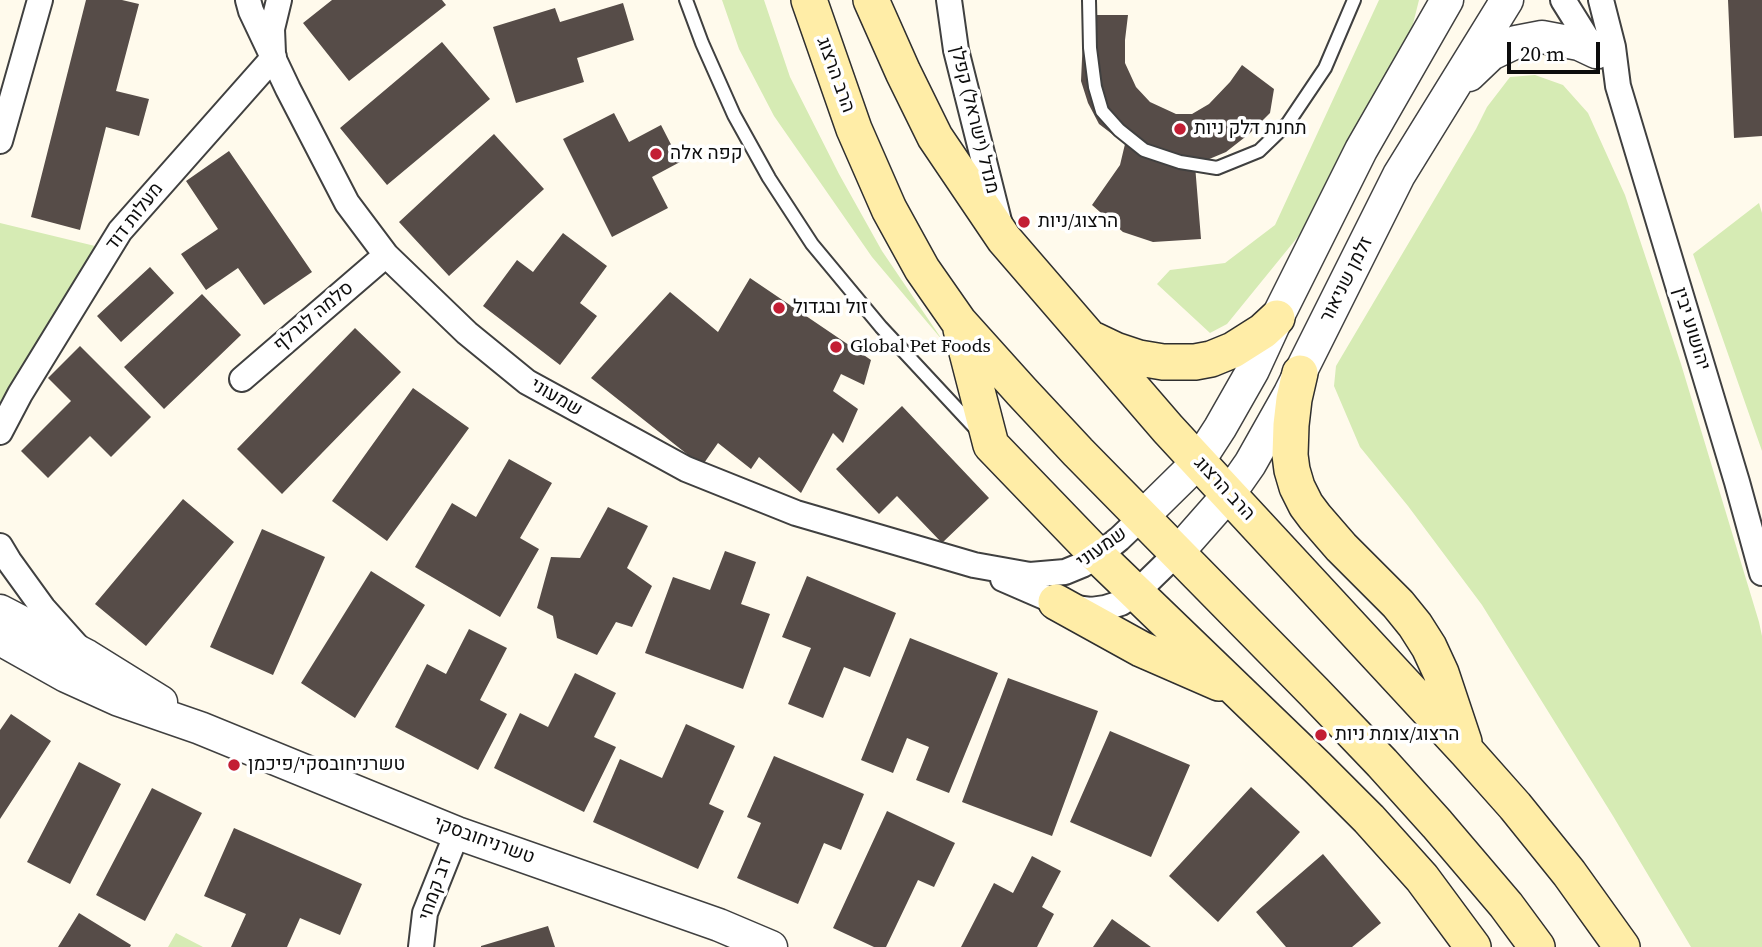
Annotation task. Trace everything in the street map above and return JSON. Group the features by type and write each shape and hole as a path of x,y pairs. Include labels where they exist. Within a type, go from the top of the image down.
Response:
{"main road":[{"name":"הרב הרצוג","path":"809,0 854,129 889,209 922,269 959,322 1022,393 1314,692 1437,824 1506,905 1537,947"},
{"name":"הרב הרצוג","path":"871,0 935,137 1004,239 1198,462 1515,806 1569,873 1622,947"},
{"path":"1087,337 1139,358 1163,362 1195,362 1233,350 1263,331 1277,318"},
{"path":"959,322 991,445 1098,556 1369,819 1422,878 1473,947"},
{"path":"1300,373 1290,435 1292,470 1297,488 1315,517 1415,625 1441,673 1467,752"},
{"path":"1056,602 1141,649 1236,690"}],"street":[{"path":"0,141 40,0"},
{"name":"שמעוני","path":"248,0 288,89 347,203 386,255 467,333 527,382 686,469 796,513 974,565 1014,573 1049,575 1065,572 1098,556 1142,517"},
{"name":"שמעוני","path":"274,57 272,29 279,0"},
{"name":"מנדל (ישראל) קפלן","path":"949,0 956,50 1004,239"},
{"path":"1142,517 1198,462 1220,428 1253,370 1361,150 1447,0"},
{"name":"זלמן שניאור","path":"1177,553 1250,464 1300,373 1399,175 1507,0"},
{"name":"יהושוע יבין","path":"1563,0 1618,86"},
{"name":"יהושוע יבין","path":"1601,0 1613,47 1618,86 1762,573"},
{"path":"1450,93 1491,54 1516,42 1542,37 1579,44 1596,52"},
{"name":"מעלות דוד","path":"0,432 20,394 120,231 274,57"},
{"name":"סלמה לגרלף","path":"242,379 386,255"},
{"name":"טשרניחובסקי","path":"0,547 61,630 87,656"},
{"name":"שמעוני","path":"974,565 1056,602 1091,610 1121,603 1136,593 1177,553"},
{"name":"טשרניחובסקי","path":"0,611 116,672 200,728"},
{"name":"טשרניחובסקי","path":"0,639 66,676 119,700 200,728 457,832 706,920 772,947"},
{"name":"דב קמחי","path":"421,947 425,913 457,832"}],"lane":[{"path":"686,0 734,115 769,178 812,244 881,327 991,445"},
{"path":"1088,0 1094,86 1102,111 1119,130 1144,150 1180,162 1217,168 1259,151 1288,123 1325,68 1354,0"}],"green space":[{"path":"722,0 764,0 790,77 839,174 882,251 943,341 872,257 774,116 739,49"},
{"path":"1379,0 1419,0 1408,44 1301,233 1227,324 1210,333 1157,284 1170,270 1225,263 1275,225"},
{"path":"1535,75 1563,85 1588,113 1625,195 1681,364 1759,622 1762,636 1762,947 1691,947 1482,605 1360,447 1334,386 1336,366 1487,107 1510,77"},
{"path":"1759,203 1762,213 1762,451 1693,254"},
{"path":"0,223 95,246 0,405"},
{"path":"176,933 203,947 168,947"}],"building":[{"path":"86,0 122,0 139,4 116,91 149,99 139,136 106,127 80,230 31,217"},
{"path":"332,0 442,0 446,5 349,81 303,23"},
{"path":"1728,0 1762,0 1762,136 1734,138"},
{"path":"623,3 634,40 577,58 584,82 516,103 493,27 555,8 560,22"},
{"name":"תחנת דלק ניות","path":"1084,15 1128,15 1125,63 1136,87 1150,102 1176,114 1192,114 1209,104 1242,65 1274,89 1270,113 1249,134 1226,152 1195,165 1201,239 1153,242 1123,232 1092,205 1120,165 1125,144 1099,124 1081,81"},
{"path":"442,42 490,99 387,185 340,128"},
{"path":"614,113 629,142 661,125 680,162 652,177 668,208 612,237 563,139"},
{"path":"494,134 544,189 449,276 399,222"},
{"path":"229,151 312,272 264,305 238,268 206,290 181,254 218,229 186,181"},
{"path":"563,233 607,266 580,303 597,316 560,365 483,306 517,260 533,272"},
{"path":"150,267 174,293 121,342 97,316"},
{"path":"750,278 871,360 864,385 841,374 833,391 858,409 843,443 833,433 801,493 759,457 751,469 718,443 702,466 591,378 670,292 718,332"},
{"path":"202,294 241,335 164,409 124,367"},
{"path":"355,328 401,372 282,494 237,449"},
{"path":"80,346 151,417 111,457 90,436 48,478 21,451 71,401 48,378"},
{"path":"413,388 469,428 387,541 332,501"},
{"path":"902,406 989,498 942,543 897,496 879,514 836,469"},
{"path":"509,459 552,483 520,538 539,549 500,617 415,567 452,503 476,517"},
{"path":"183,499 234,542 146,646 95,604"},
{"path":"608,507 648,526 627,568 652,586 632,627 616,622 597,655 557,638 553,616 537,608 551,557 580,558"},
{"path":"262,529 325,557 273,675 210,647"},
{"path":"725,551 756,562 741,604 770,614 743,689 645,653 673,577 710,590"},
{"path":"371,571 425,605 355,718 301,683"},
{"path":"807,576 896,613 870,677 844,667 823,718 788,704 811,648 782,637"},
{"path":"469,629 507,648 480,700 507,714 478,770 395,727 427,664 446,674"},
{"path":"910,638 998,673 949,793 916,780 929,747 907,738 893,773 861,760"},
{"path":"575,673 616,693 594,737 616,747 584,812 494,768 520,713 548,727"},
{"path":"1008,678 1098,711 1052,836 962,802"},
{"path":"11,714 51,741 0,819 0,730"},
{"path":"686,724 735,746 709,804 724,811 698,869 593,822 620,759 662,778"},
{"path":"1110,731 1190,765 1151,857 1070,822"},
{"path":"774,756 864,794 841,850 824,843 798,904 737,878 761,823 747,817"},
{"path":"79,762 121,784 70,884 27,862"},
{"path":"1251,787 1300,832 1218,922 1169,876"},
{"path":"152,788 202,813 145,921 96,895"},
{"path":"887,811 955,843 934,887 918,880 886,947 874,947 833,928"},
{"path":"234,828 362,884 340,935 300,918 287,947 231,947 246,914 204,896"},
{"path":"1323,854 1381,923 1352,947 1286,947 1256,912"},
{"path":"1032,856 1061,871 1042,907 1054,914 1037,947 961,947 994,883 1013,893"},
{"path":"79,913 131,945 130,947 58,947"},
{"path":"1112,919 1151,947 1093,947"},
{"path":"548,926 555,947 481,947 481,946"}],"place":[{"name":"תחנת דלק ניות","path":"1180,129"},
{"name":"קפה אלה","path":"656,154"},
{"name":"הרצוג/ניות","path":"1024,222"},
{"name":"זול ובגדול","path":"779,308"},
{"name":"Global Pet Foods","path":"836,347"},
{"name":"הרצוג/צומת ניות","path":"1321,735"},
{"name":"טשרניחובסקי/פיכמן","path":"234,765"}]}
